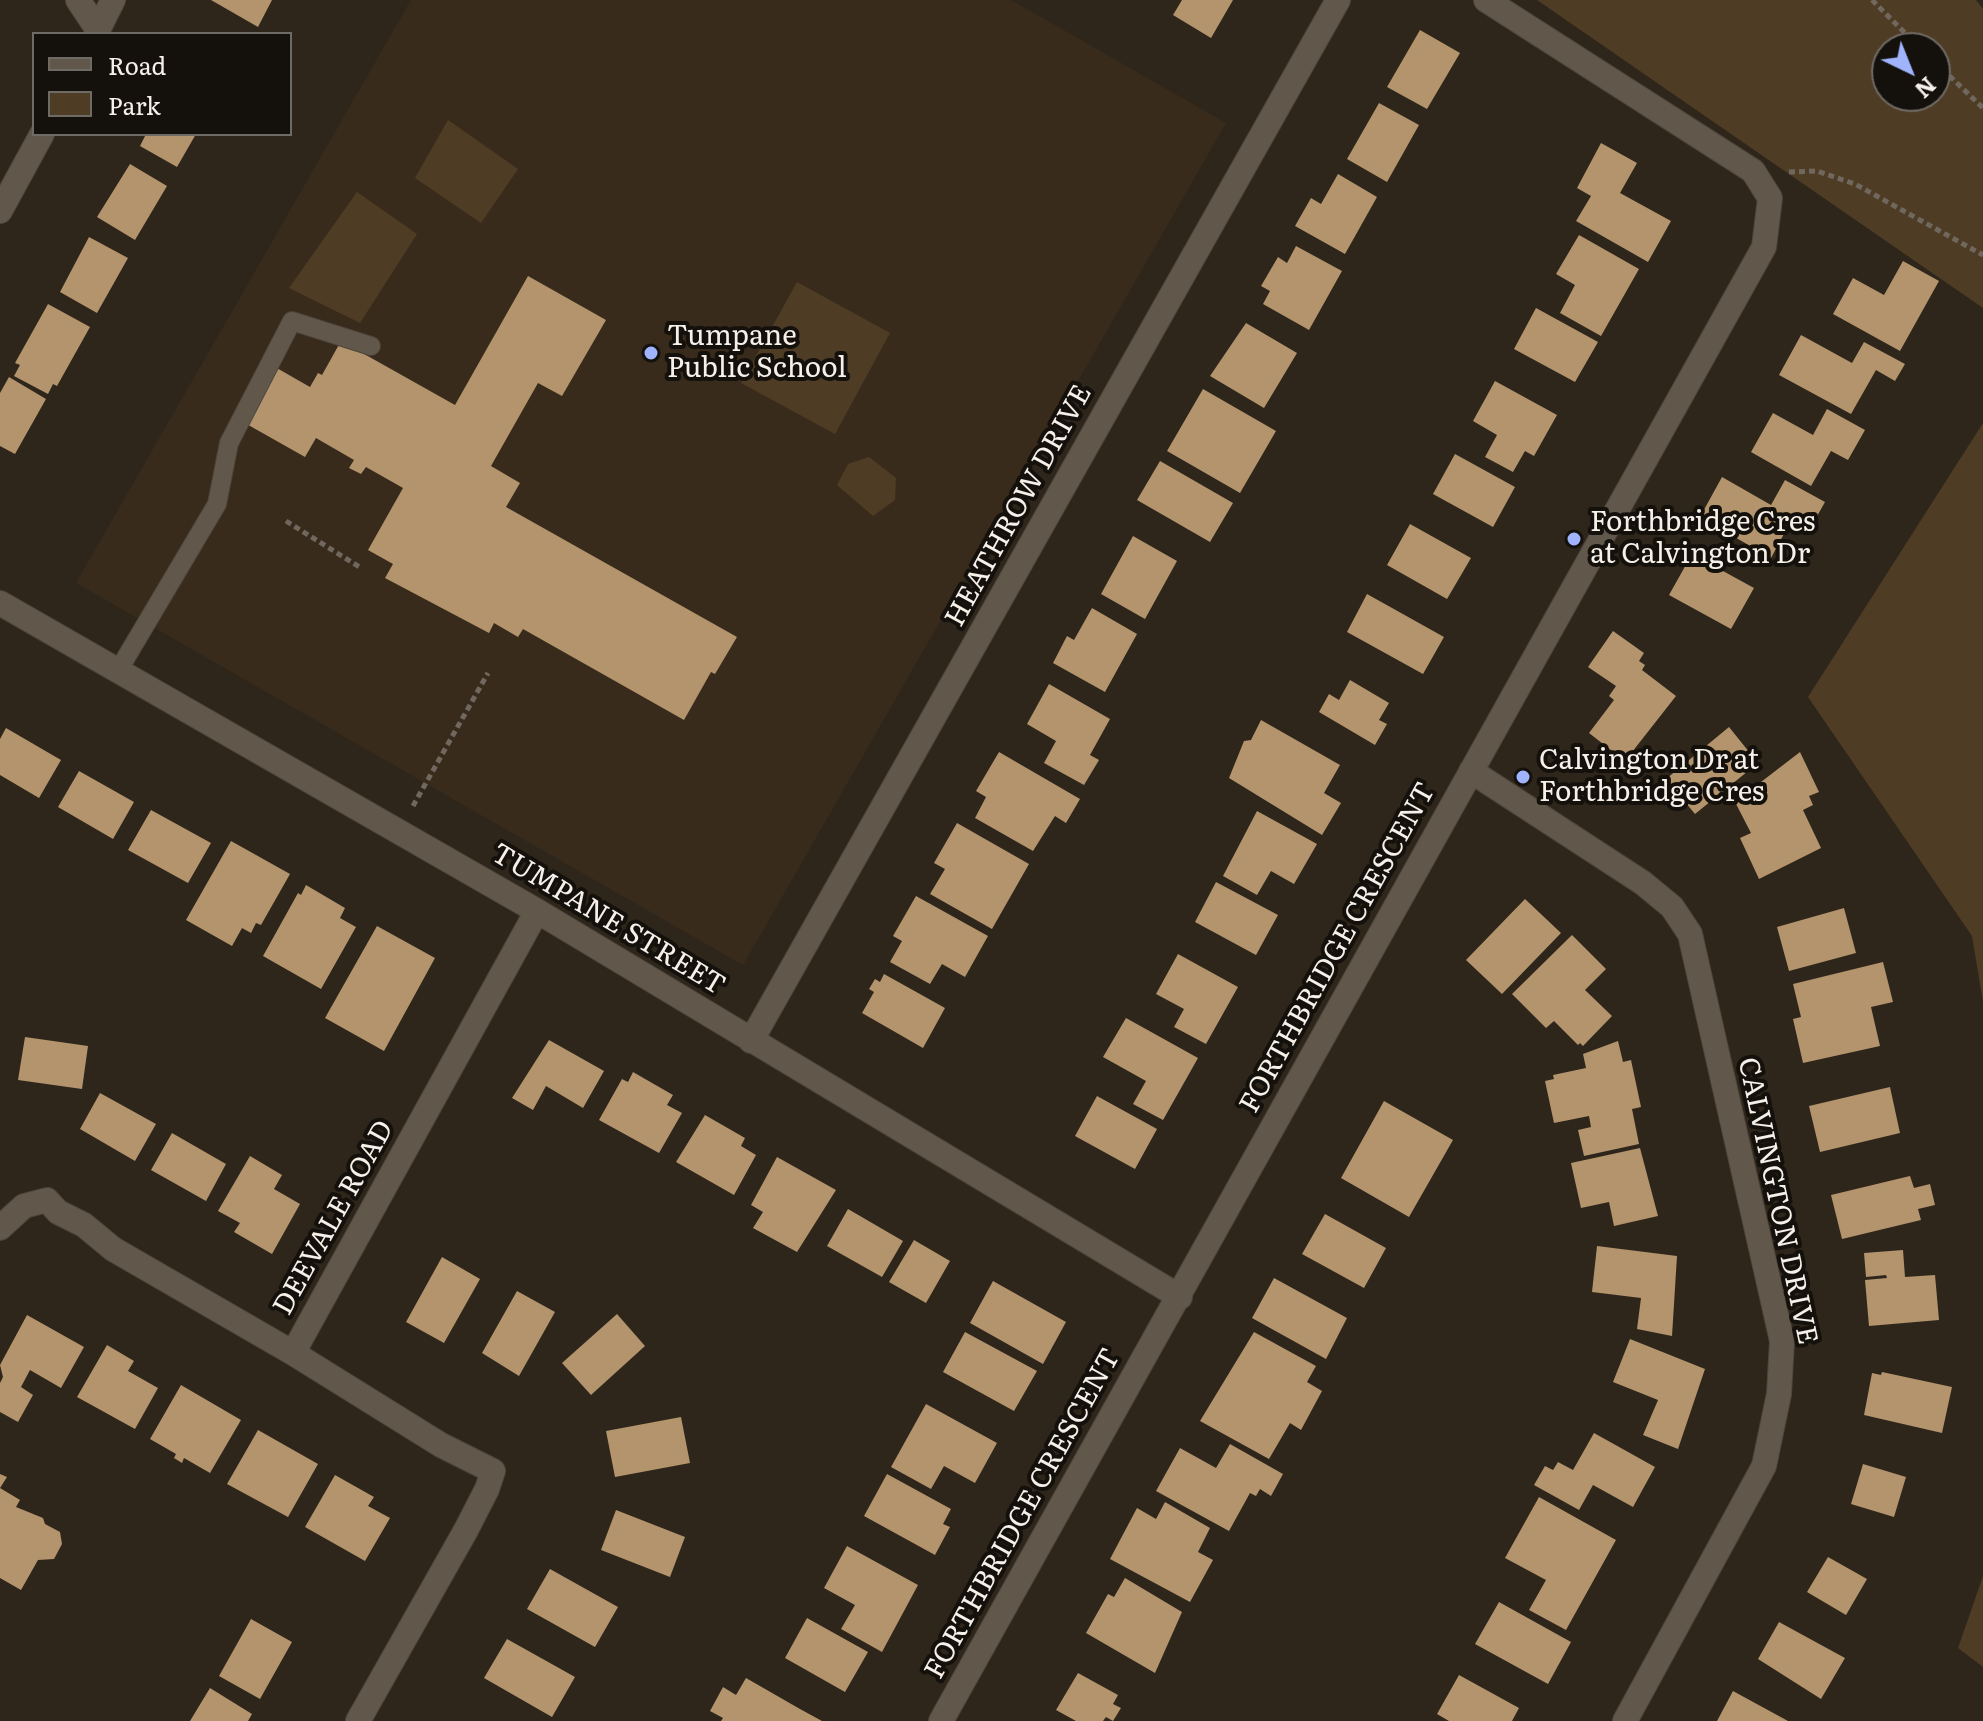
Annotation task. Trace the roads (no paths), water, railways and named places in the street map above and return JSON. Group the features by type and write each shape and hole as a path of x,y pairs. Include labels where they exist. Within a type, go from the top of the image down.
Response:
{"street":[{"path":"78,0 97,32"},
{"path":"97,32 113,0"},
{"name":"HEATHROW DRIVE","path":"751,1041 1338,0"},
{"name":"FORTHBRIDGE CRESCENT","path":"941,1721 1764,247 1767,191 1753,171 1486,0"},
{"path":"0,211 41,136"},
{"name":"TUMPANE STREET","path":"0,603 537,911 1180,1297"},
{"name":"CALVINGTON DRIVE","path":"1471,771 1643,883 1672,907 1690,934 1782,1341 1779,1394 1764,1466 1625,1721"},
{"name":"DEEVALE ROAD","path":"358,1721 466,1530 493,1471 441,1445 293,1353 537,911"},
{"path":"0,1228 24,1206 47,1200 58,1212 84,1225 113,1249 293,1353"}],"lane":[{"path":"118,671 217,504 229,443 292,321 371,346"}],"place":[{"name":"Tumpane Public School","path":"651,353"},
{"name":"Forthbridge Cres at Calvington Dr","path":"1574,539"},
{"name":"Calvington Dr at Forthbridge Cres","path":"1523,777"}]}
